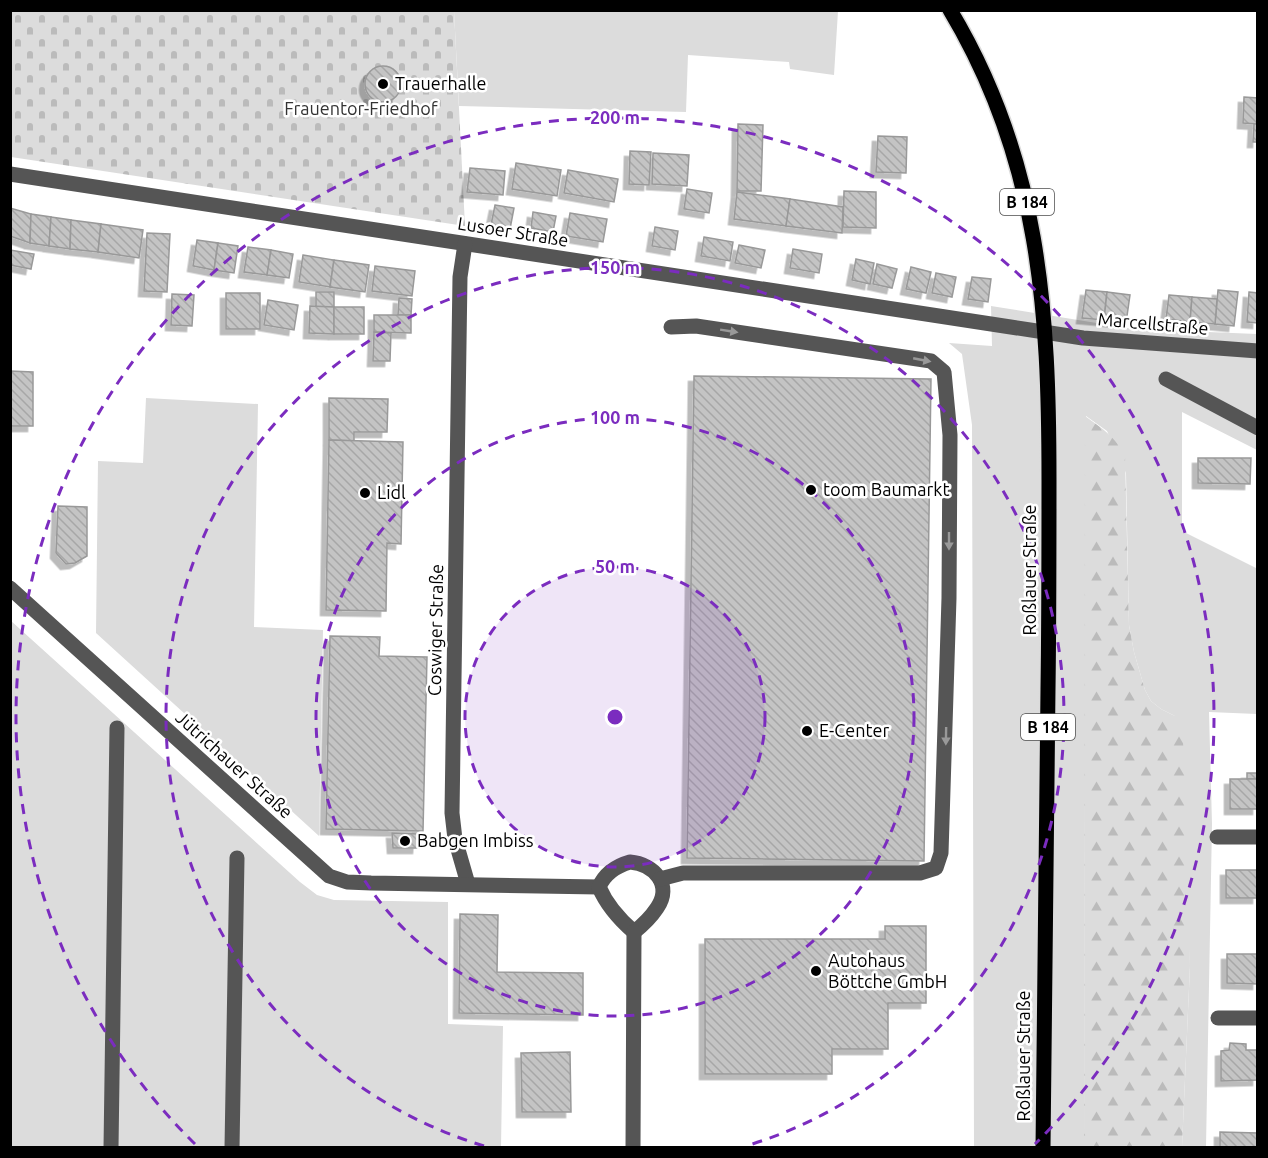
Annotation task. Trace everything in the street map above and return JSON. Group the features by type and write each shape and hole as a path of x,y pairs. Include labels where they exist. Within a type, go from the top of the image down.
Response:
{"main road":[{"name":"Roßlauer Straße","path":"950,10 987,77 1014,152 1030,216 1045,332 1049,391 1050,592 1043,1148"}],"street":[{"name":"Lusoer Straße","path":"10,174 1045,332"},
{"name":"Coswiger Straße","path":"465,244 460,289 452,813 455,839 468,884"},
{"path":"660,879 683,873 920,873 936,868 941,853 950,598 950,435 944,372 931,361 696,326 671,327"},
{"name":"Marcellstraße","path":"1045,332 1123,342 1257,351"},
{"path":"1166,380 1257,428"},
{"name":"Jütrichauer Straße","path":"10,588 329,876 347,882 468,884"},
{"path":"111,1148 117,728"},
{"path":"1217,837 1257,837"},
{"path":"232,1148 237,858"},
{"path":"633,1148 634,932 605,901 599,887 603,877 621,864 630,862 648,866 660,879 662,888 662,898 658,907 646,923 634,932"},
{"path":"468,884 599,887"},
{"path":"1218,1018 1257,1018"}],"green space":[{"name":"Frauentor-Friedhof","path":"10,11 454,11 465,226 11,157"},
{"path":"454,11 838,11 834,75 790,69 789,62 688,55 686,112 459,106"},
{"path":"991,306 1134,329 1257,334 1257,450 1182,412 1182,531 1258,569 1257,714 1209,712 1212,824 1206,1147 1182,1147 1190,966 1175,716 1151,701 1145,690 1134,652 1129,625 1126,473 1107,431 1086,416 1084,1147 974,1147 972,425 962,354 949,343 992,346"},
{"path":"146,398 258,404 254,627 323,630 319,836 96,633 98,461 143,463"},
{"path":"1085,416 1112,438 1125,455 1129,625 1134,652 1145,690 1151,701 1175,716 1180,724 1183,741 1190,966 1182,1147 1084,1147"},
{"path":"10,620 317,895 334,900 448,902 448,1024 503,1026 501,1147 11,1147"}],"building":[{"name":"Trauerhalle","path":"383,66 395,72 401,84 395,96 383,102 371,96 365,84 371,72"},
{"path":"1244,97 1258,98 1258,124 1243,123"},
{"path":"738,124 763,125 761,191 737,191"},
{"path":"1254,124 1258,124 1258,142 1253,142"},
{"path":"878,136 907,137 906,173 876,172"},
{"path":"630,151 651,152 649,185 629,184"},
{"path":"653,153 689,155 687,186 652,184"},
{"path":"516,163 561,170 557,196 512,189"},
{"path":"470,168 505,171 503,195 467,192"},
{"path":"568,170 618,179 614,202 564,193"},
{"path":"687,189 712,193 709,213 684,209"},
{"path":"844,191 876,192 876,228 843,227"},
{"path":"737,192 790,199 786,226 734,219"},
{"path":"790,199 843,207 842,233 786,226"},
{"path":"495,205 514,208 510,229 491,225"},
{"path":"10,208 31,214 30,243 10,236"},
{"path":"533,212 556,216 553,232 531,228"},
{"path":"570,213 607,219 603,242 566,236"},
{"path":"31,214 51,217 49,246 30,243"},
{"path":"51,217 71,220 70,249 49,246"},
{"path":"71,220 101,224 98,252 70,249"},
{"path":"101,224 143,230 139,258 98,252"},
{"path":"655,227 678,231 675,250 652,246"},
{"path":"147,233 170,234 167,292 144,291"},
{"path":"704,237 733,242 730,261 701,256"},
{"path":"197,240 218,243 214,270 193,266"},
{"path":"218,243 238,246 234,273 214,270"},
{"path":"739,245 765,250 761,268 735,263"},
{"path":"248,247 271,250 267,275 244,272"},
{"path":"793,249 822,254 819,273 790,268"},
{"path":"10,250 34,254 31,269 10,265"},
{"path":"271,250 293,254 289,278 267,275"},
{"path":"303,255 334,260 330,287 299,282"},
{"path":"856,259 874,263 870,284 852,280"},
{"path":"334,260 369,265 365,292 330,287"},
{"path":"877,264 897,269 892,288 873,284"},
{"path":"375,266 415,271 412,296 372,291"},
{"path":"911,267 931,272 926,293 906,289"},
{"path":"936,273 956,277 952,297 932,293"},
{"path":"972,277 991,279 988,302 968,299"},
{"path":"1086,290 1107,292 1104,320 1082,318"},
{"path":"1218,290 1238,292 1234,326 1215,324"},
{"path":"316,292 334,292 334,307 316,307"},
{"path":"1107,292 1130,295 1126,323 1104,320"},
{"path":"1249,292 1258,293 1258,323 1247,322"},
{"path":"226,293 260,293 260,329 226,329"},
{"path":"172,294 194,295 192,326 171,325"},
{"path":"1169,295 1192,297 1190,322 1166,319"},
{"path":"1192,297 1217,299 1215,324 1190,322"},
{"path":"399,298 412,299 411,315 398,315"},
{"path":"268,300 298,305 294,330 264,325"},
{"path":"310,306 334,307 334,334 309,333"},
{"path":"334,307 364,307 364,334 334,334"},
{"path":"374,315 411,315 411,333 374,332"},
{"path":"374,332 391,333 390,361 373,361"},
{"path":"10,371 33,372 33,426 10,426"},
{"path":"694,376 931,379 924,861 687,858"},
{"path":"329,398 388,399 387,432 354,432 354,441 329,440"},
{"name":"Lidl","path":"329,440 403,442 401,544 387,543 386,611 326,610"},
{"path":"1198,458 1251,458 1250,484 1198,483"},
{"path":"58,506 87,507 87,556 75,563 66,564 56,553"},
{"path":"330,636 380,637 379,656 427,657 423,831 326,829"},
{"path":"1247,773 1258,773 1258,779 1247,779"},
{"path":"1230,779 1258,779 1258,809 1230,809"},
{"name":"Babgen Imbiss","path":"392,833 419,834 418,848 393,848"},
{"path":"1226,870 1258,870 1258,898 1226,898"},
{"path":"460,914 498,915 497,972 583,973 583,1015 459,1013"},
{"name":"Autohaus Böttche GmbH","path":"885,926 926,926 926,1003 888,1003 888,1049 832,1049 832,1074 705,1074 705,939 885,939"},
{"path":"1227,954 1258,954 1258,984 1227,983"},
{"path":"1230,1043 1246,1044 1246,1050 1258,1050 1258,1080 1221,1081 1221,1051 1229,1050"},
{"path":"570,1052 571,1112 522,1112 521,1053"},
{"path":"1220,1132 1258,1133 1258,1148 1220,1148"}],"place":[{"name":"Trauerhalle","path":"383,84"},
{"name":"toom Baumarkt","path":"811,490"},
{"name":"Lidl","path":"365,493"},
{"name":"E-Center","path":"807,731"},
{"name":"Babgen Imbiss","path":"405,841"},
{"name":"Autohaus Böttche GmbH","path":"816,971"}]}
